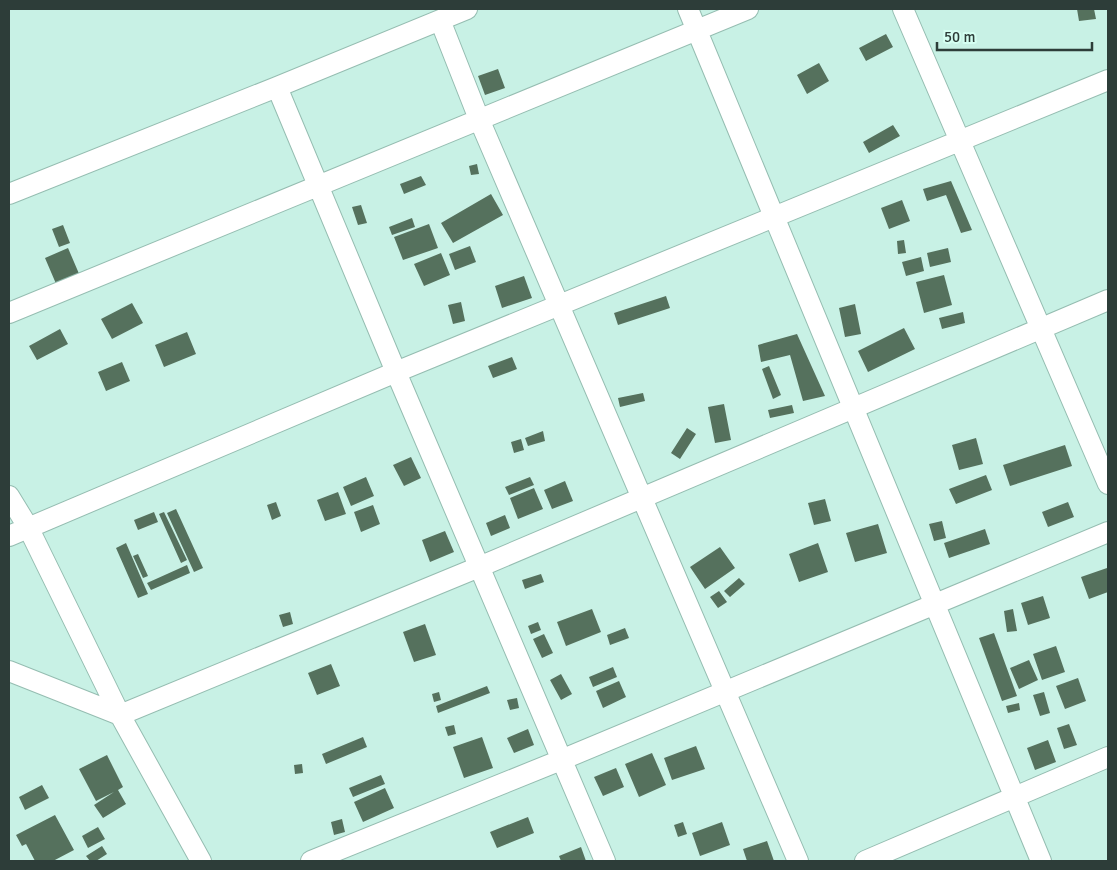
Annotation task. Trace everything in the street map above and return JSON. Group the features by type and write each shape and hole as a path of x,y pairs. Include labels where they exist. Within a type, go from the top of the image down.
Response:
{"street":[{"path":"9,194 467,9"},
{"path":"688,9 1041,861"},
{"path":"9,313 748,9"},
{"path":"902,9 1108,484"},
{"path":"440,20 479,120 798,861"},
{"path":"9,536 28,526 396,372 1108,80"},
{"path":"277,87 396,372 605,861"},
{"path":"9,671 120,715 479,567 1108,300"},
{"path":"9,496 28,526 120,715 201,861"},
{"path":"311,861 561,760 1108,532"},
{"path":"865,861 1108,757"}],"building":[{"path":"1077,9 1094,9 1096,19 1079,21"},
{"path":"886,34 893,47 866,61 859,48"},
{"path":"819,63 829,81 807,94 797,75"},
{"path":"498,69 505,88 485,95 478,76"},
{"path":"893,125 900,136 869,153 863,142"},
{"path":"477,164 479,174 471,175 469,166"},
{"path":"421,176 426,185 404,194 400,184"},
{"path":"951,181 972,230 961,233 946,195 927,201 923,189"},
{"path":"491,194 503,215 453,243 441,223"},
{"path":"902,200 910,221 889,229 881,208"},
{"path":"361,205 367,223 358,225 352,207"},
{"path":"412,218 415,227 392,235 389,227"},
{"path":"429,224 438,248 403,260 394,237"},
{"path":"63,225 70,243 59,247 52,229"},
{"path":"904,240 906,253 898,254 897,241"},
{"path":"470,246 476,262 455,270 449,254"},
{"path":"68,248 80,276 57,286 45,258"},
{"path":"948,248 951,262 930,267 927,253"},
{"path":"441,253 450,275 424,286 414,264"},
{"path":"921,257 924,271 906,276 902,262"},
{"path":"944,275 952,305 924,313 916,282"},
{"path":"524,276 532,298 502,308 495,286"},
{"path":"666,296 670,308 618,325 614,313"},
{"path":"461,302 465,321 453,324 448,305"},
{"path":"132,303 143,323 112,339 101,319"},
{"path":"855,304 861,334 845,337 839,308"},
{"path":"963,312 965,323 942,329 939,318"},
{"path":"904,328 915,349 868,372 858,351"},
{"path":"60,329 68,344 37,360 29,346"},
{"path":"187,332 196,354 164,367 155,345"},
{"path":"797,334 825,396 803,401 790,355 761,362 758,345"},
{"path":"512,357 517,369 493,378 488,366"},
{"path":"122,362 130,381 106,391 98,372"},
{"path":"769,366 781,395 773,399 762,369"},
{"path":"643,393 645,401 620,407 618,398"},
{"path":"724,404 731,440 715,443 708,407"},
{"path":"792,405 794,413 770,418 768,410"},
{"path":"687,428 696,434 680,459 671,453"},
{"path":"543,431 545,441 528,446 525,438"},
{"path":"976,438 983,464 959,470 952,445"},
{"path":"521,439 524,450 514,453 511,442"},
{"path":"1065,445 1072,466 1010,486 1003,465"},
{"path":"411,457 421,478 404,486 393,465"},
{"path":"986,475 992,490 956,504 949,489"},
{"path":"366,477 374,496 351,506 343,487"},
{"path":"530,477 534,485 509,495 505,487"},
{"path":"565,481 573,501 552,509 544,490"},
{"path":"534,488 543,509 518,519 510,498"},
{"path":"338,492 346,514 325,521 317,500"},
{"path":"825,499 831,521 814,525 808,503"},
{"path":"276,502 281,516 272,520 267,505"},
{"path":"1068,502 1074,517 1048,527 1042,512"},
{"path":"373,505 380,524 361,532 354,512"},
{"path":"176,509 203,568 194,572 167,513"},
{"path":"154,512 158,522 138,530 134,520"},
{"path":"164,512 187,560 181,563 159,514"},
{"path":"505,515 510,528 491,536 486,523"},
{"path":"942,521 946,538 934,541 929,524"},
{"path":"878,524 887,553 855,562 846,533"},
{"path":"985,529 990,544 949,558 944,543"},
{"path":"445,531 454,552 430,562 422,540"},
{"path":"126,543 148,594 138,598 116,548"},
{"path":"818,543 828,572 799,582 789,554"},
{"path":"720,547 735,568 705,589 690,567"},
{"path":"138,554 148,576 143,578 133,556"},
{"path":"187,565 190,573 151,590 147,583"},
{"path":"1107,568 1108,592 1089,599 1081,577"},
{"path":"541,574 544,582 525,589 522,580"},
{"path":"739,578 745,584 730,597 724,591"},
{"path":"719,591 727,602 718,608 710,597"},
{"path":"1043,596 1050,618 1028,625 1021,603"},
{"path":"592,609 601,632 566,646 557,622"},
{"path":"1013,609 1017,631 1007,632 1004,611"},
{"path":"290,612 293,624 283,627 279,615"},
{"path":"538,622 541,630 531,634 528,626"},
{"path":"425,624 436,655 414,662 403,632"},
{"path":"625,628 629,638 610,645 607,635"},
{"path":"994,633 1017,696 1002,701 979,638"},
{"path":"544,634 553,653 542,658 533,639"},
{"path":"1056,646 1065,672 1042,680 1033,654"},
{"path":"1029,660 1038,680 1019,689 1010,668"},
{"path":"331,664 340,686 317,695 308,673"},
{"path":"613,667 617,677 593,687 589,677"},
{"path":"561,674 572,694 561,700 550,680"},
{"path":"1078,678 1086,701 1065,709 1056,686"},
{"path":"619,681 626,697 603,708 596,691"},
{"path":"487,686 490,693 438,713 436,706"},
{"path":"439,692 441,700 434,702 432,694"},
{"path":"1044,692 1050,713 1040,716 1033,695"},
{"path":"517,698 519,708 510,710 507,700"},
{"path":"1019,703 1020,710 1008,713 1006,706"},
{"path":"1069,724 1077,745 1064,749 1057,728"},
{"path":"454,725 456,734 448,736 445,727"},
{"path":"528,729 534,745 514,753 507,738"},
{"path":"363,737 367,747 326,764 322,754"},
{"path":"482,737 493,768 464,778 453,747"},
{"path":"1048,740 1056,762 1035,770 1027,748"},
{"path":"696,746 705,769 672,780 664,758"},
{"path":"652,753 666,785 639,797 625,764"},
{"path":"107,755 123,787 118,790 126,804 103,818 94,805 114,792 96,801 79,769"},
{"path":"302,764 303,773 295,774 294,765"},
{"path":"616,768 624,787 603,796 594,777"},
{"path":"381,775 385,784 353,797 349,788"},
{"path":"42,785 49,798 25,810 19,797"},
{"path":"385,788 394,808 363,822 354,802"},
{"path":"55,815 74,850 53,861 35,861 26,844 22,846 16,835"},
{"path":"528,817 534,833 497,848 490,832"},
{"path":"342,819 345,832 334,835 331,822"},
{"path":"683,822 687,834 678,837 674,825"},
{"path":"722,822 730,845 700,856 692,833"},
{"path":"98,827 105,839 88,848 82,836"},
{"path":"767,841 774,861 747,861 743,849"},
{"path":"102,846 107,854 96,861 90,861 86,856"},
{"path":"581,847 586,861 561,861 559,856"}]}
